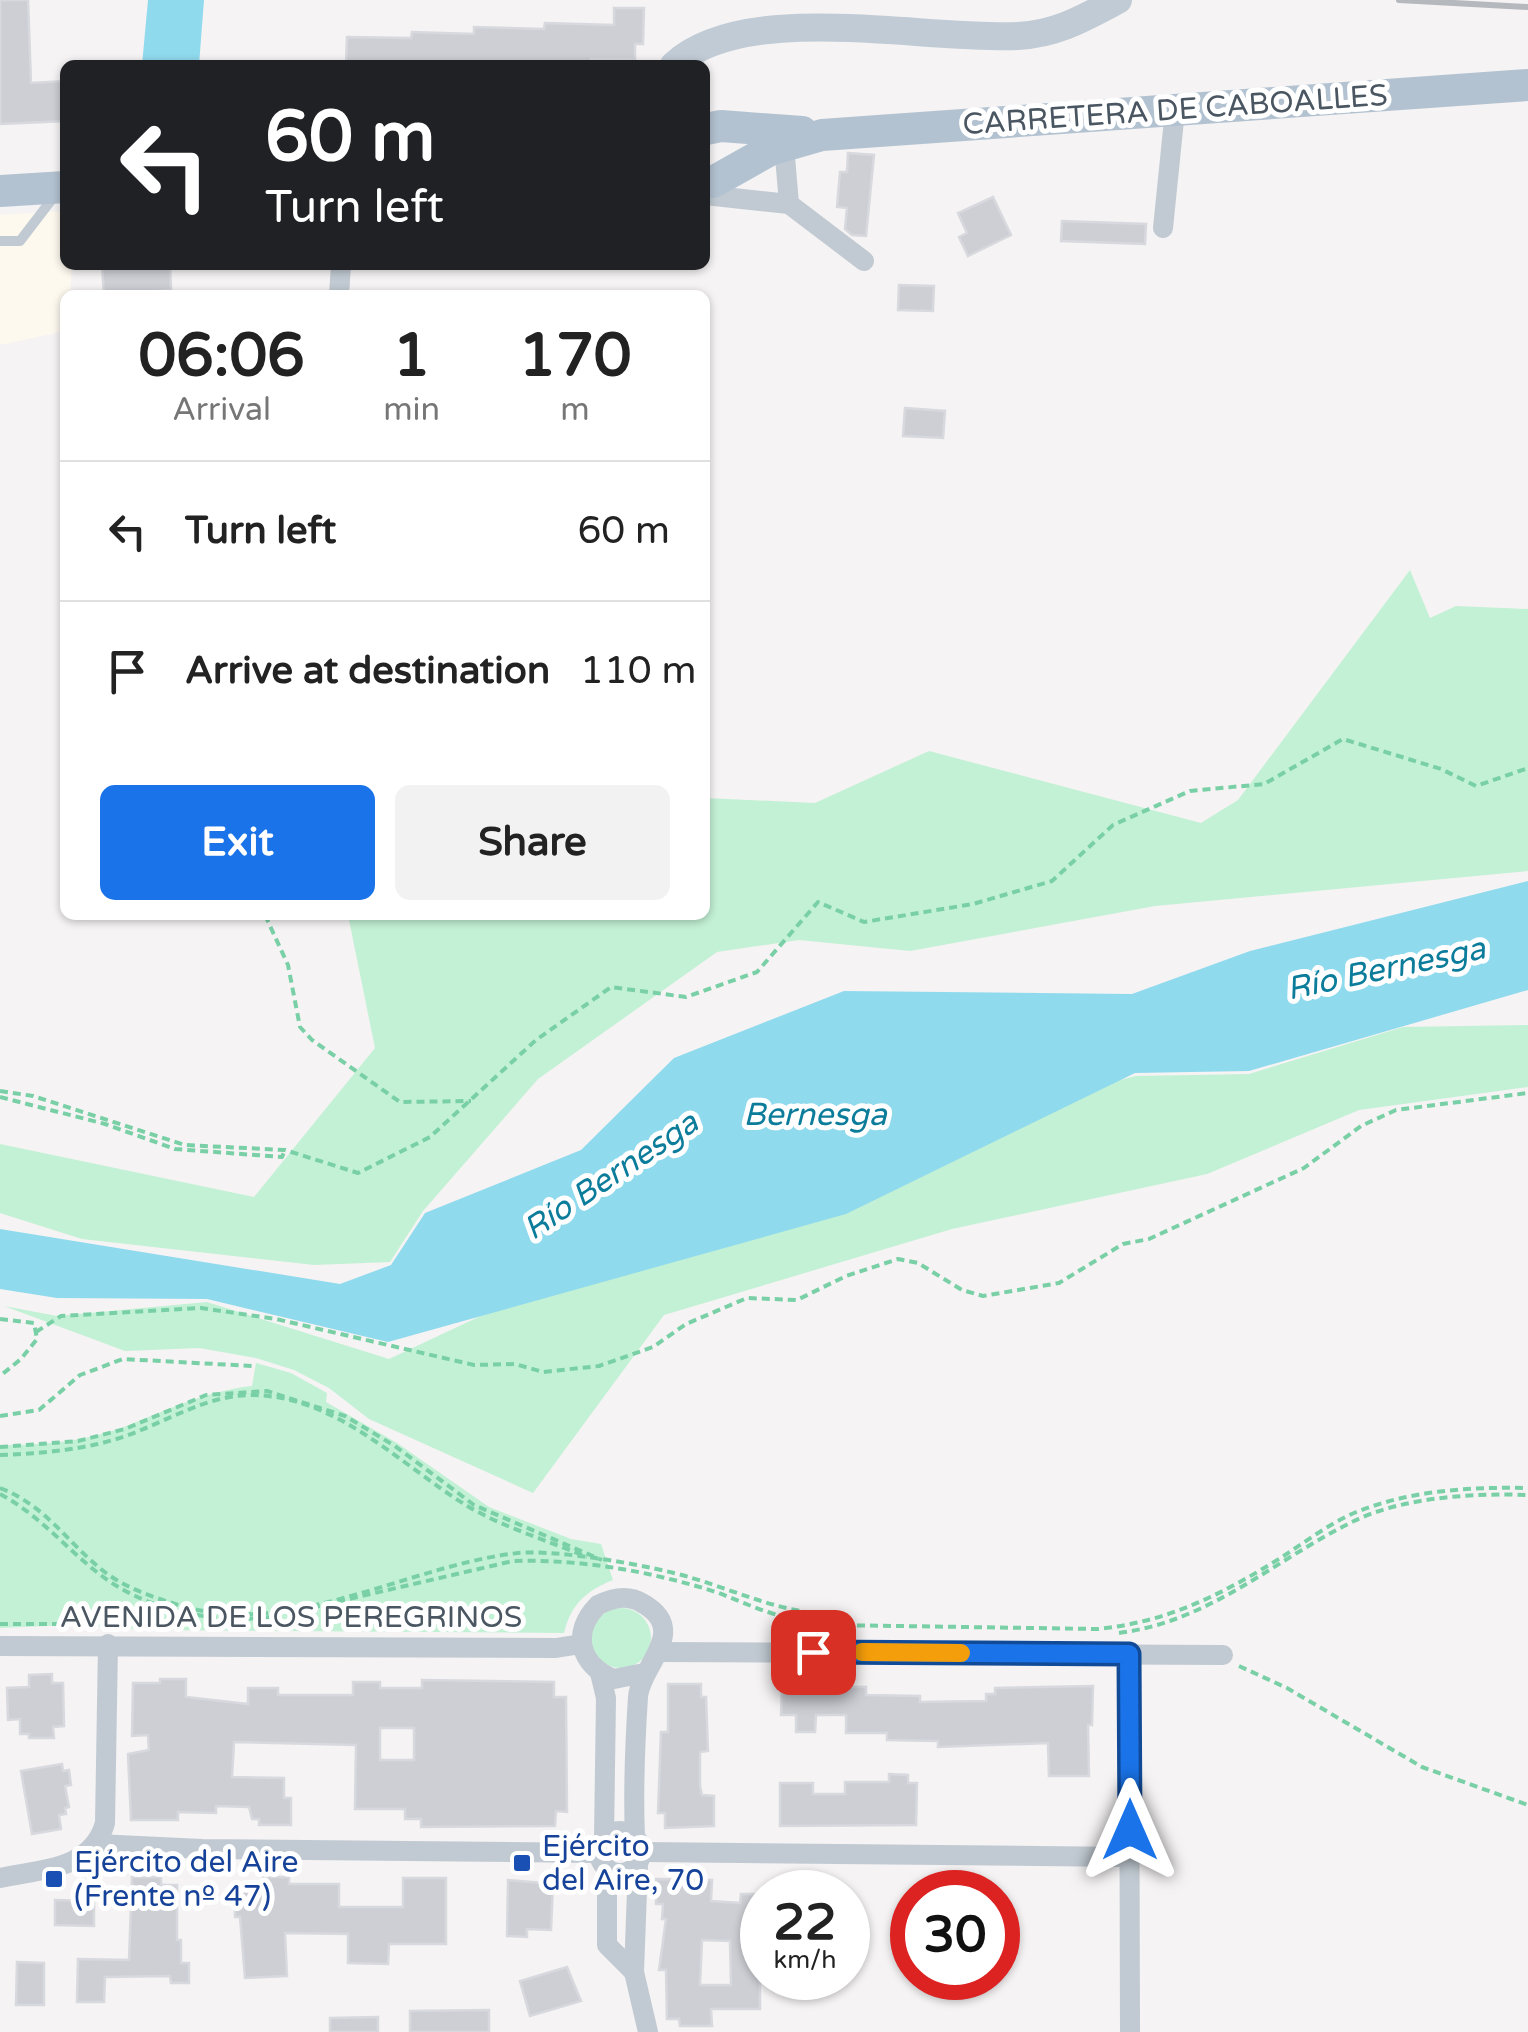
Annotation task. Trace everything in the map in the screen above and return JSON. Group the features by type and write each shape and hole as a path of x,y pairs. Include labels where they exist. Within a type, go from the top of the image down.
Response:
{"main road":[{"name":"CARRETERA DE CABOALLES","path":"710,189 784,145 822,135 1528,85"},
{"name":"CARRETERA DE CABOALLES","path":"710,128 784,129 822,135"},
{"path":"710,136 716,148 710,180"},
{"path":"0,192 60,187"}],"street":[{"path":"678,60 686,48 755,13 812,12 1016,36 1064,30 1118,0"},
{"path":"701,60 718,30"},
{"path":"1163,228 1175,110"},
{"path":"784,145 789,204"},
{"path":"710,190 789,204 864,262"},
{"path":"644,1673 614,1679 591,1666 581,1644 582,1629 598,1605 626,1597 640,1602 660,1623 660,1652 644,1673 638,1698 634,1972 648,2032"},
{"path":"0,1878 84,1858 98,1844 105,1823 107,1634"},
{"name":"AVENIDA DE LOS PEREGRINOS","path":"0,1646 107,1634 518,1648 581,1644"},
{"path":"660,1652 1134,1645 1223,1654"},
{"path":"1130,2032 1134,1645"},
{"path":"600,1673 606,1698 603,1853 607,1944 634,1972"},
{"path":"603,1853 616,1830 638,1851 1129,1857"},
{"path":"98,1844 603,1853 620,1873 638,1851"}],"lane":[{"path":"0,241 20,241 60,191"}],"path":[{"path":"0,1094 33,1096 185,1145 285,1150 358,1172 430,1138 536,1040 610,987 686,997 757,972 818,902 864,922 973,904 1052,881 1113,825 1190,791 1264,784 1343,739 1441,769 1476,786 1528,768"},
{"path":"267,920 288,965 300,1027 312,1040 400,1102 471,1101"},
{"path":"36,1332 61,1316 200,1308 276,1318 474,1365 515,1364 543,1372 599,1366 653,1347 686,1324 746,1298 796,1300 846,1276 898,1259 918,1263 962,1290 983,1296 1042,1288 1123,1244 1149,1239 1304,1168 1360,1126 1396,1110 1528,1093"},
{"path":"0,1319 34,1323 37,1338 22,1359 0,1376"},
{"path":"0,1416 39,1410 80,1375 123,1359 252,1366"},
{"path":"0,1447 78,1441 125,1429 206,1396 266,1391 345,1416 396,1446 474,1505 638,1580"},
{"path":"0,1455 90,1446 226,1399 249,1395 272,1398 352,1425 471,1508 595,1560 707,1589 830,1631 1105,1636 1168,1623 1220,1602 1357,1520 1406,1506 1528,1495"},
{"path":"792,1631 1136,1626 1186,1611 1350,1514 1392,1499 1480,1488 1528,1488"},
{"path":"0,1491 30,1511 104,1578 132,1594 172,1608 232,1621 315,1609 513,1561 545,1560 691,1577 787,1611 830,1614 830,1631"},
{"path":"0,1491 56,1522 106,1574 144,1592 217,1613 284,1610 518,1553 595,1560"},
{"path":"626,1578 649,1583"},
{"path":"0,1624 107,1634"},
{"path":"224,1627 243,1627"},
{"path":"1105,1636 1134,1645"},
{"path":"1223,1654 1422,1767 1528,1804"}],"shaded area":[{"path":"60,211 60,270 72,270 70,290 60,290 60,332 0,345 0,215"}],"green space":[{"path":"1410,570 1430,618 1456,606 1528,609 1528,871 1155,906 910,951 799,940 717,952 538,1079 423,1211 390,1262 314,1265 82,1239 0,1213 0,1144 254,1197 375,1048 349,920 710,920 710,798 815,803 929,751 1201,823 1238,800"},
{"path":"1528,1025 1528,1087 1359,1110 1207,1174 952,1229 664,1315 533,1493 369,1419 329,1388 294,1370 256,1358 199,1348 125,1351 4,1306 57,1316 207,1302 389,1359 833,1151 1136,1076 1249,1074 1403,1027"},
{"path":"256,1363 291,1373 327,1393 326,1402 397,1443 489,1507 571,1539 601,1544 613,1580 581,1600 564,1633 159,1630 67,1625 0,1628 0,1445 63,1442 109,1432 203,1397 252,1386"},
{"path":"621,1608 642,1617 651,1638 642,1659 621,1668 600,1659 591,1638 600,1617"}],"water":[{"path":"148,0 204,0 199,60 142,60"},
{"name":"Bernesga","path":"1528,881 1528,990 1249,1071 1135,1073 846,1214 388,1342 207,1299 57,1298 0,1289 0,1229 340,1284 391,1265 425,1213 581,1150 674,1058 844,991 1132,994 1250,951"}],"building":[{"path":"0,0 28,0 31,83 60,81 60,121 0,124"},
{"path":"614,8 644,8 643,44 635,44 635,59 346,60 347,37 411,38 412,32 474,34 474,27 544,29 545,23 614,25"},
{"path":"848,153 874,155 866,236 852,235 845,229 847,208 837,207 840,172 847,172"},
{"path":"993,197 1011,235 968,256 959,237 967,233 958,213"},
{"path":"1062,221 1146,224 1145,244 1061,241"},
{"path":"102,270 170,270 171,290 104,290"},
{"path":"899,285 934,286 933,311 898,310"},
{"path":"905,408 945,411 943,438 903,436"},
{"path":"52,1674 52,1683 63,1683 64,1726 53,1727 54,1738 29,1738 29,1734 20,1734 20,1719 8,1720 7,1688 29,1687 29,1675"},
{"path":"160,1679 186,1679 186,1697 248,1704 248,1688 278,1688 278,1695 353,1695 353,1682 380,1682 380,1688 422,1688 422,1680 554,1682 554,1697 566,1697 567,1812 556,1811 555,1826 421,1827 421,1819 405,1819 405,1809 355,1809 356,1745 234,1742 232,1777 284,1778 284,1798 291,1798 291,1825 259,1825 259,1819 252,1819 249,1807 216,1806 216,1813 178,1812 178,1820 131,1820 128,1754 149,1750 148,1735 132,1736 133,1683 160,1683","holes":["380,1728 414,1728 414,1760 380,1760"]},
{"path":"668,1684 701,1684 701,1697 706,1697 708,1751 700,1752 700,1786 702,1795 714,1796 714,1826 665,1828 665,1813 658,1813 661,1732 668,1732"},
{"path":"782,1686 866,1687 866,1695 920,1696 920,1702 986,1701 986,1694 995,1694 995,1688 1093,1686 1092,1725 1088,1725 1089,1776 1049,1776 1048,1743 938,1747 938,1741 887,1740 887,1733 846,1733 846,1715 816,1715 815,1732 796,1732 796,1715 781,1715"},
{"path":"62,1764 63,1771 69,1770 71,1785 65,1786 69,1807 65,1808 66,1814 59,1815 61,1829 32,1834 21,1771"},
{"path":"889,1774 908,1775 908,1783 917,1783 916,1825 780,1826 780,1783 813,1783 813,1794 845,1794 845,1782 889,1782"},
{"path":"132,1877 161,1877 161,1885 177,1885 177,1940 181,1940 181,1963 189,1963 189,1983 171,1983 170,1976 105,1977 104,2002 77,2002 78,1959 129,1960"},
{"path":"263,1877 289,1877 289,1884 339,1884 339,1907 403,1907 403,1878 446,1878 446,1944 389,1944 388,1964 348,1963 348,1934 285,1933 287,1976 245,1978 240,1917 235,1917 235,1884 263,1884"},
{"path":"656,1879 712,1880 711,1901 740,1903 740,2000 760,2000 760,2009 711,2009 712,2026 680,2026 679,2019 667,2019 666,1970 659,1970 666,1919 662,1919 663,1904 656,1904","holes":["702,1940 730,1941 731,1985 700,1985"]},
{"path":"508,1880 553,1884 551,1930 527,1929 527,1937 507,1936"},
{"path":"55,1900 94,1901 94,1926 55,1925"},
{"path":"17,1962 44,1963 44,2005 16,2005"},
{"path":"567,1967 581,2001 530,2016 520,1981"},
{"path":"489,2010 489,2032 410,2032 410,2011"},
{"path":"378,2017 378,2032 330,2032 330,2018"}],"railway":[{"path":"1399,0 1528,7"}],"slow traffic":[{"path":"862,1652 961,1653"}],"place":[{"name":"Ejército del Aire, 70","path":"522,1863"},
{"name":"Ejército del Aire (Frente nº 47)","path":"54,1879"}],"route":[{"path":"813,1652 1129,1654 1130,1830"}],"water label":[{"name":"Río Bernesga","path":"1386,969"},
{"name":"Río Bernesga","path":"611,1176"}]}
